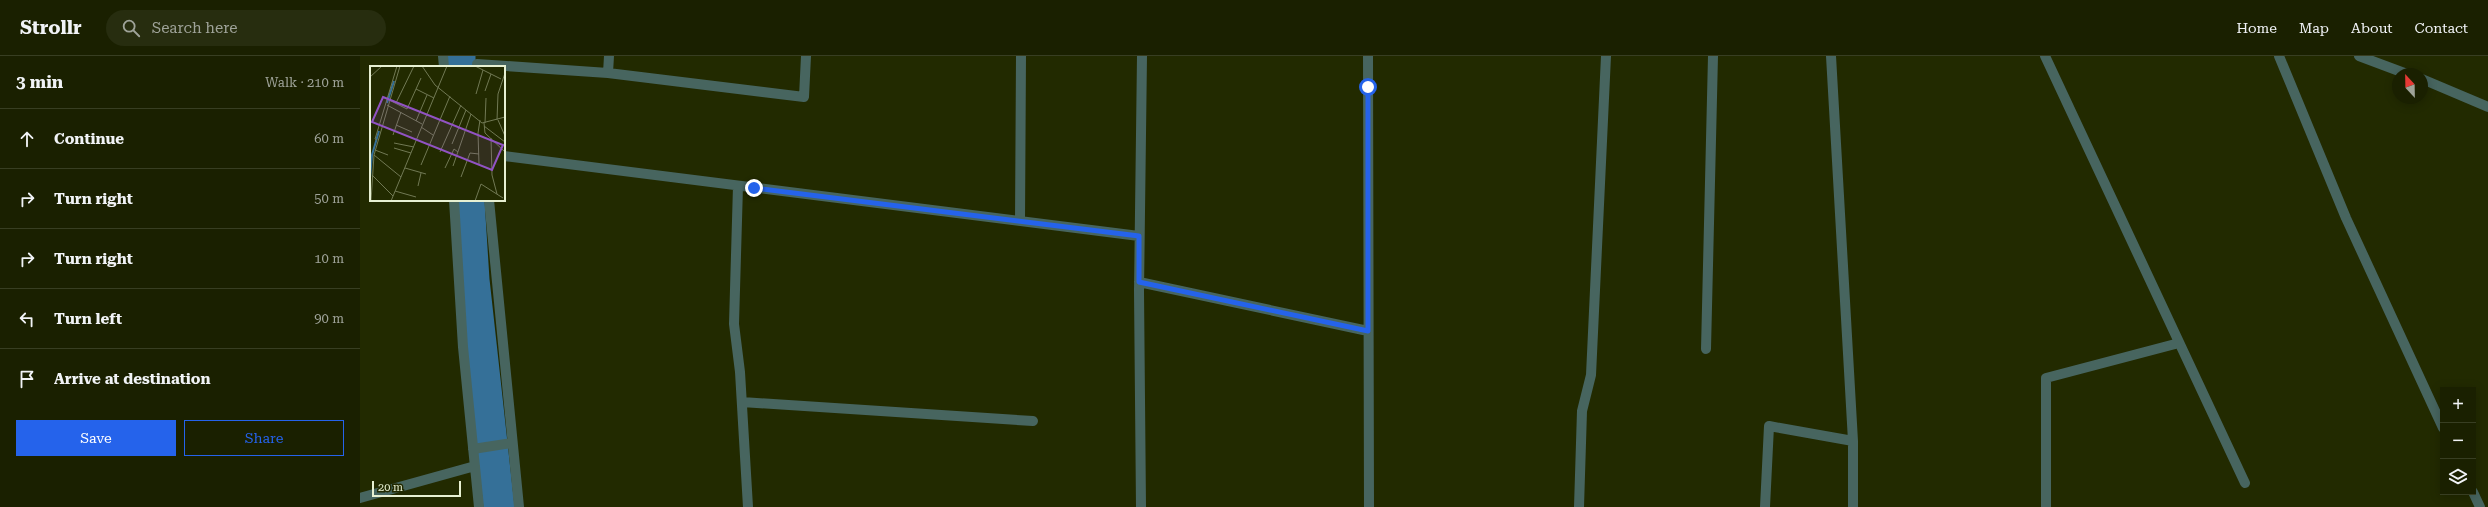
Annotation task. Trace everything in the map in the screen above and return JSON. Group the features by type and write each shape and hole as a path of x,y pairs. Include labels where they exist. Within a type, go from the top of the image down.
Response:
{"street":[{"path":"443,56 444,66"},
{"path":"608,73 609,56"},
{"path":"477,62 608,73 804,97 806,56"},
{"path":"1020,222 1021,56"},
{"path":"1141,507 1139,236 1142,56"},
{"path":"1368,56 1369,507"},
{"path":"1580,507 1582,411 1591,375 1606,56"},
{"path":"1706,349 1713,56"},
{"path":"1831,56 1853,442 1854,507"},
{"path":"2045,56 2245,483"},
{"path":"2279,56 2346,218 2441,423"},
{"path":"2358,56 2392,68"},
{"path":"2428,82 2488,107"},
{"path":"505,156 1139,236"},
{"path":"738,186 734,324 742,402 748,507"},
{"path":"454,201 463,347 478,449 475,466 479,507"},
{"path":"489,201 508,444 519,507"},
{"path":"1139,282 1368,331"},
{"path":"2046,507 2046,378 2179,343"},
{"path":"742,402 1033,421"},
{"path":"1765,507 1769,426 1853,442"},
{"path":"478,449 508,444"},
{"path":"360,498 475,466"},
{"path":"2474,495 2480,507"}],"waterway":[{"path":"460,56 460,66"},
{"path":"469,201 474,280 499,507"}],"route":[{"path":"754,188 1139,236 1139,282 1368,331 1368,87"}]}
